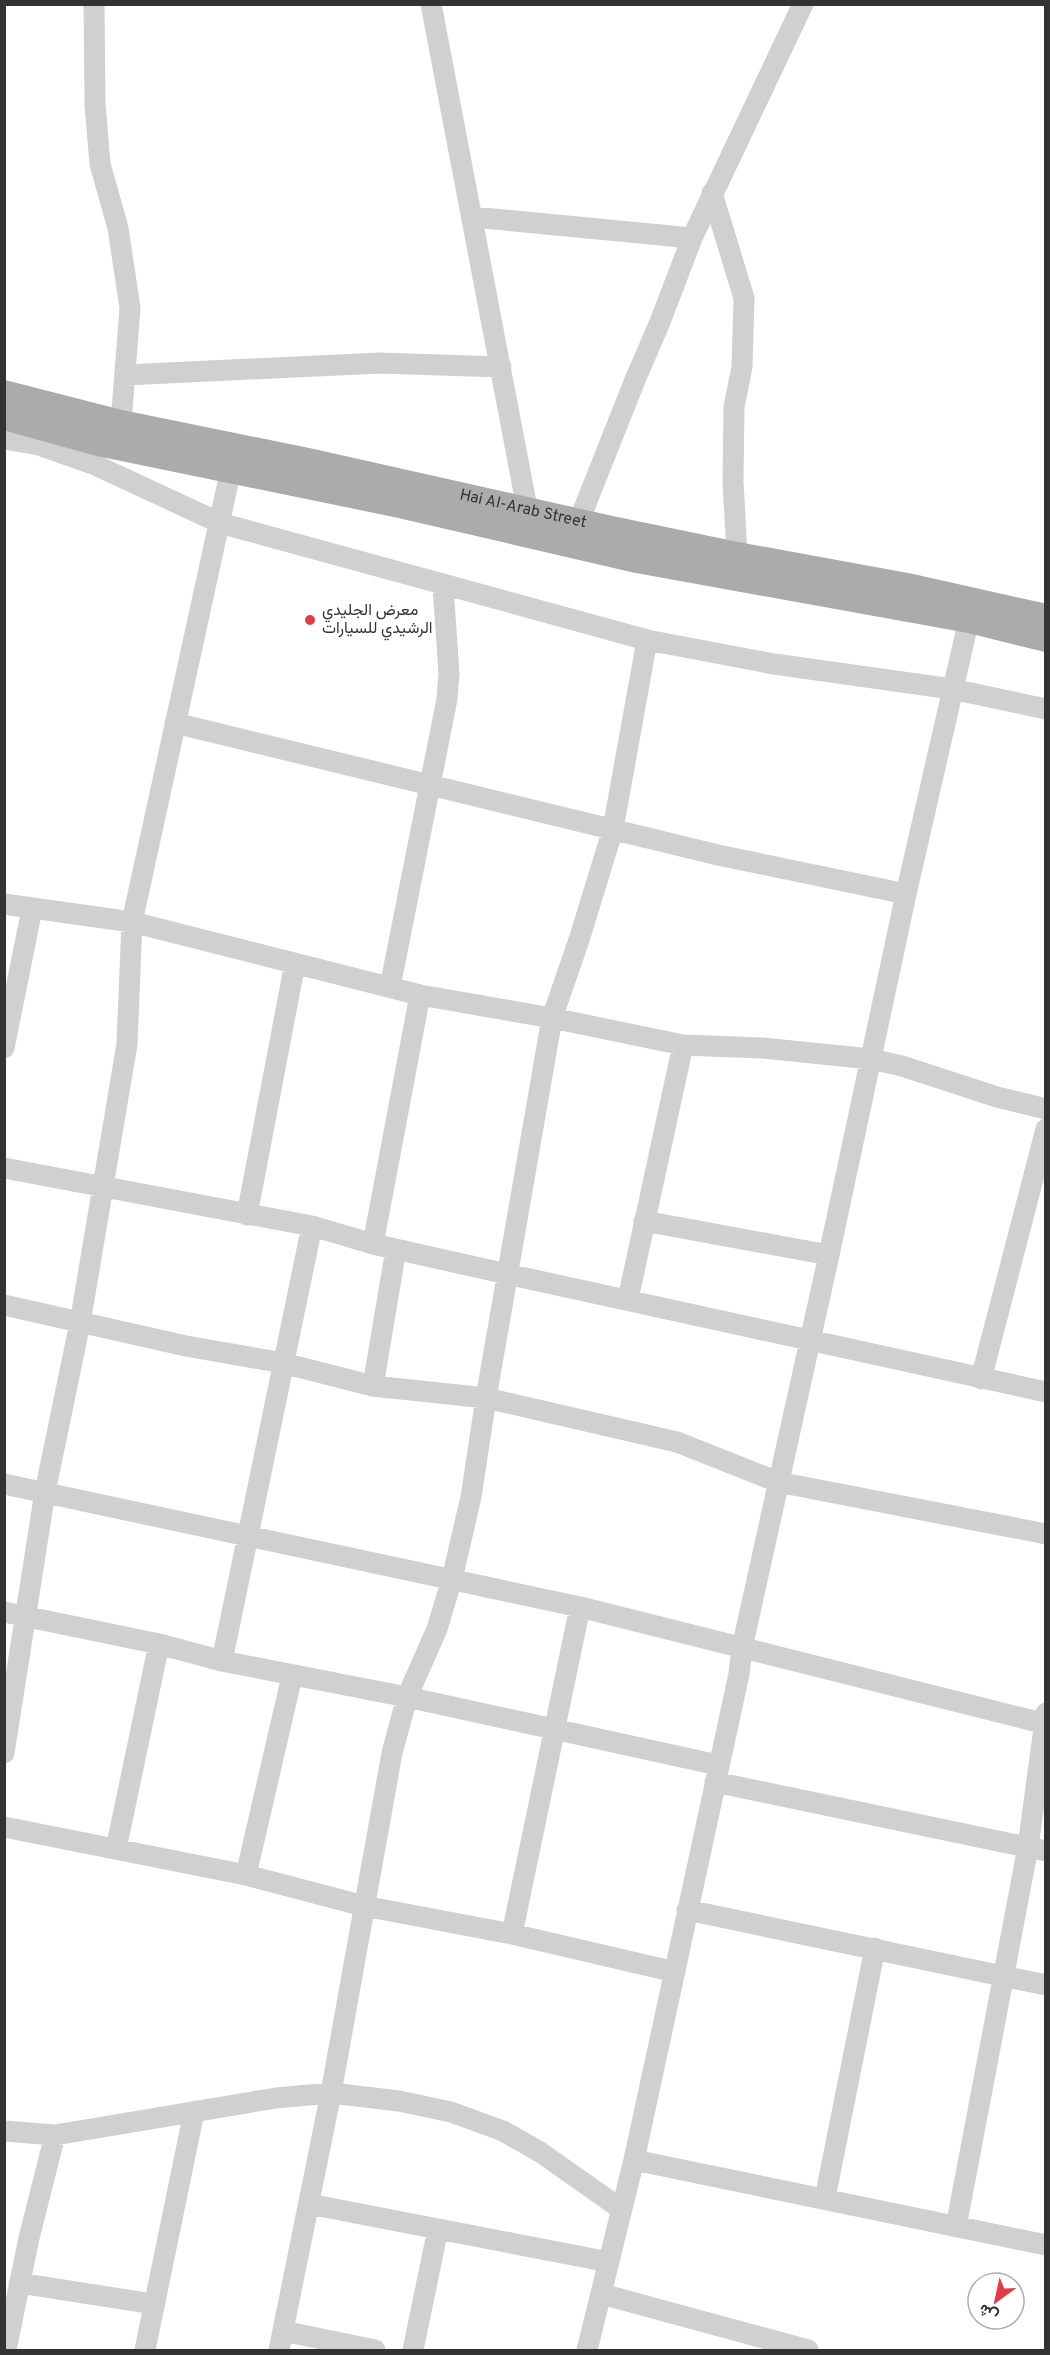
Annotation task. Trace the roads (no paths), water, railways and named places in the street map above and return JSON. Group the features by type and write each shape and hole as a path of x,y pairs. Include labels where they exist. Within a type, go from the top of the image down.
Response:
{"main road":[{"name":"Hai Al-Arab Street","path":"4,393 121,423 527,508 579,521 608,540 762,584 1046,617"},
{"name":"Hai Al-Arab Street","path":"4,417 98,443 608,540 737,555 832,571 971,610 1046,639"}],"street":[{"path":"94,4 95,104 100,164 118,228 130,308 121,423"},
{"path":"431,4 527,508"},
{"path":"579,521 692,238 803,4"},
{"path":"712,193 744,298 742,367 734,407 733,481 737,555"},
{"path":"473,217 692,238"},
{"path":"125,375 380,363 501,368"},
{"path":"4,439 39,446 93,464 220,524 647,640 774,664 952,689 1046,709"},
{"path":"4,1753 45,1492 80,1323 127,1044 132,922 231,469"},
{"path":"390,987 447,699 449,674 443,586"},
{"path":"587,2350 634,2160 778,1482 872,1059 906,894 971,610"},
{"path":"375,2350 281,2341 331,2093 392,1753 408,1697 437,1629 452,1579 471,1497 552,1018 613,829 647,640"},
{"path":"174,723 718,855 906,894"},
{"path":"4,904 132,922 420,995 682,1044 762,1048 872,1059 902,1066 997,1098 1046,1109"},
{"path":"4,1048 32,909"},
{"path":"247,1215 295,963"},
{"path":"374,1244 420,995"},
{"path":"628,1299 682,1044"},
{"path":"981,1379 1046,1129"},
{"path":"4,1168 312,1226 396,1249 1046,1392"},
{"path":"644,1221 829,1255"},
{"path":"222,1661 312,1226"},
{"path":"373,1386 396,1249"},
{"path":"4,1305 186,1346 283,1364 373,1386 486,1398 677,1442 778,1482 1046,1534"},
{"path":"4,1484 580,1607 1045,1720 1037,1849 1005,1976 956,2227"},
{"path":"512,1934 580,1607"},
{"path":"4,1612 159,1644 222,1661 408,1697 554,1730 717,1774 1037,1849"},
{"path":"116,1849 159,1644"},
{"path":"246,1875 292,1676"},
{"path":"4,1827 246,1875 364,1906 512,1934 675,1972"},
{"path":"687,1910 1046,1985"},
{"path":"825,2198 875,1948"},
{"path":"4,2131 55,2135 276,2098 331,2093 409,2103 451,2112 503,2131 540,2152 621,2209"},
{"path":"145,2350 194,2112"},
{"path":"6,2350 19,2283 55,2135"},
{"path":"634,2160 1046,2245"},
{"path":"309,2204 609,2262"},
{"path":"414,2350 438,2229"},
{"path":"19,2283 153,2304"},
{"path":"602,2294 808,2350"}],"place":[{"name":"معرض الجليدي الرشيدي للسيارات","path":"310,620"}]}
